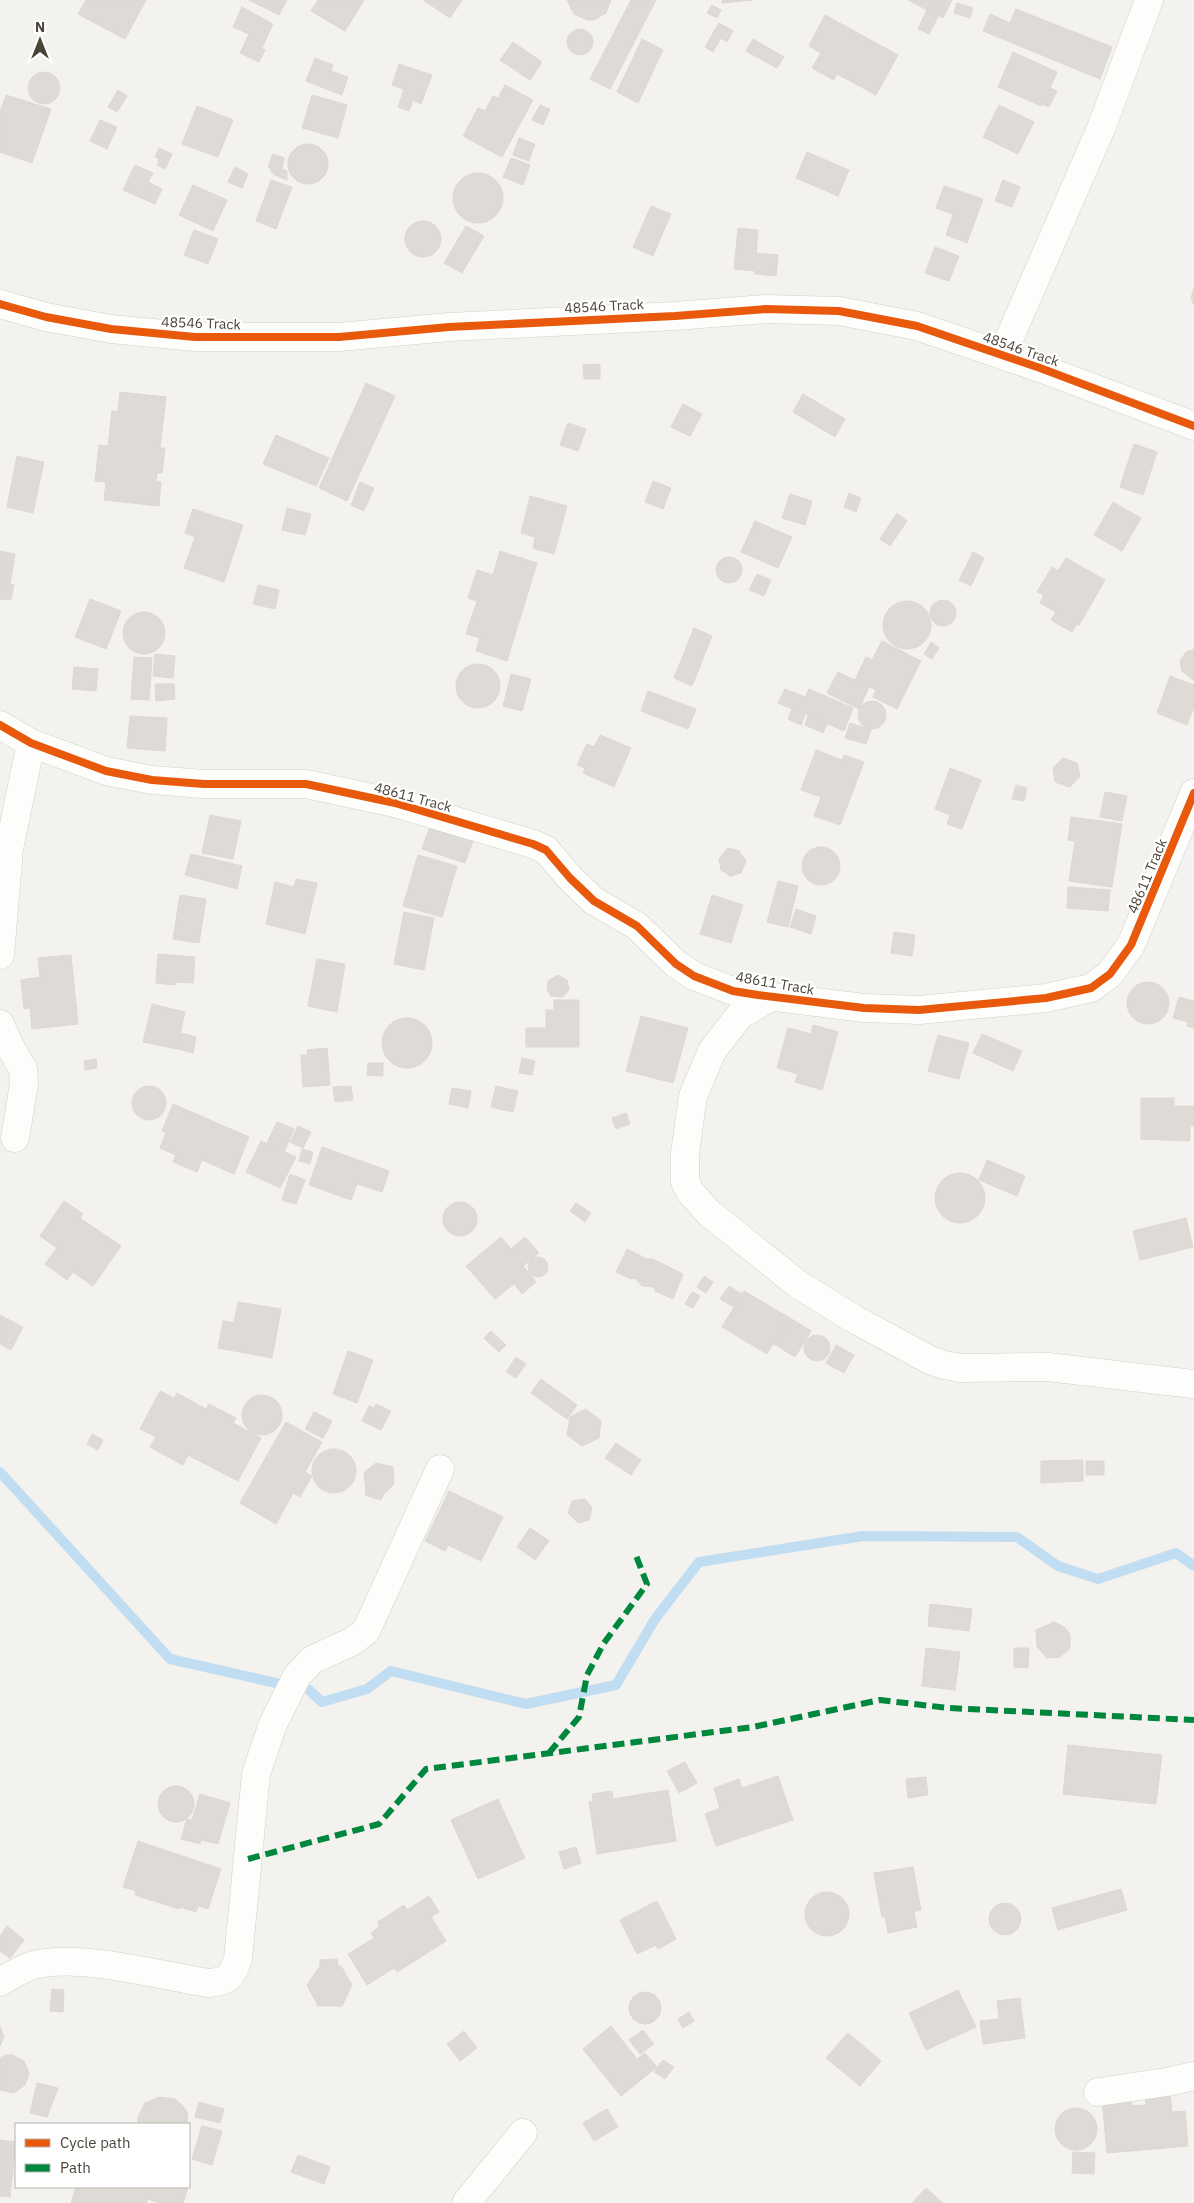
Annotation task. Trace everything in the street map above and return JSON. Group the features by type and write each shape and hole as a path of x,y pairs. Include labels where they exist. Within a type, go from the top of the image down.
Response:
{"street":[{"path":"1002,355 1102,126 1149,0"},
{"name":"48546 Track","path":"0,304 46,317 111,329 195,337 339,337 449,327 675,316 766,309 839,311 917,326 1002,355 1194,426"},
{"name":"48611 Track","path":"0,725 31,743 106,771 152,780 222,784 306,784 395,803 533,844 546,850 570,878 594,900 637,926 676,964 694,976 733,990 771,997 864,1008 919,1010 1046,998 1091,988 1110,974 1131,945 1194,793"},
{"path":"0,955 9,849 31,743"},
{"path":"771,997 740,1015 712,1052 693,1096 685,1153 685,1182 691,1193 709,1213 799,1285 854,1319 930,1360 944,1365 961,1368 1048,1367 1194,1384"},
{"path":"0,1024 9,1045 23,1068 24,1084 15,1138"},
{"path":"0,1982 33,1965 51,1962 92,1964 209,1983 224,1981 234,1972 238,1959 256,1774 273,1724 297,1676 312,1660 353,1641 366,1631 440,1469"},
{"path":"1098,2092 1194,2076"},
{"path":"466,2203 523,2132"}],"building":[{"path":"86,0 146,0 125,39 78,14"},
{"path":"249,0 287,0 279,15"},
{"path":"318,0 364,0 345,31 311,11"},
{"path":"423,0 462,0 450,18"},
{"path":"567,0 611,0 606,13 594,20 587,20 574,14"},
{"path":"631,0 656,0 610,89 590,79"},
{"path":"722,0 752,0 722,3"},
{"path":"908,0 952,0 943,18"},
{"path":"957,3 973,8 970,18 954,13"},
{"path":"712,5 721,10 717,18 707,13"},
{"path":"242,7 273,24 262,48 265,50 259,62 240,53 249,34 233,27"},
{"path":"1016,9 1112,47 1100,79 983,31 990,14 1010,23"},
{"path":"927,10 939,15 929,34 918,29"},
{"path":"825,15 898,55 876,95 837,74 834,80 812,68 821,53 809,46"},
{"path":"719,23 733,31 727,42 721,38 713,52 705,47"},
{"path":"580,29 589,33 593,42 589,51 580,55 571,51 567,42 571,33"},
{"path":"642,39 663,50 638,103 617,92"},
{"path":"753,39 784,57 777,68 746,51"},
{"path":"513,42 542,62 530,80 500,60"},
{"path":"1013,52 1057,72 1050,88 1057,91 1049,107 1042,104 1041,106 998,87"},
{"path":"315,58 333,65 331,71 348,77 342,95 306,81"},
{"path":"399,64 432,75 421,104 413,100 409,111 398,107 404,89 392,85"},
{"path":"44,72 56,76 60,88 56,100 44,104 32,100 28,88 32,76"},
{"path":"505,85 533,100 502,157 463,136 478,108 485,111 493,96 498,98"},
{"path":"118,90 127,96 117,112 108,107"},
{"path":"6,95 51,109 32,163 0,152 0,112"},
{"path":"312,95 347,105 338,138 302,128"},
{"path":"540,105 550,109 543,125 532,120"},
{"path":"999,105 1034,122 1018,154 983,137"},
{"path":"197,106 233,120 218,157 182,144"},
{"path":"100,120 117,127 107,149 90,141"},
{"path":"519,138 535,144 529,161 513,155"},
{"path":"308,144 322,150 328,164 322,178 308,184 294,178 288,164 294,150"},
{"path":"159,148 172,154 165,169 157,165 159,159 155,157"},
{"path":"807,152 849,170 838,196 796,178"},
{"path":"273,154 284,158 282,169 287,171 287,180 270,171 272,169 268,167"},
{"path":"511,158 530,165 523,185 503,177"},
{"path":"135,165 153,173 148,182 162,189 155,204 123,190"},
{"path":"235,167 248,174 242,188 228,182"},
{"path":"473,173 483,173 496,180 503,193 503,203 496,216 483,223 473,223 464,219 457,212 453,203 453,193 457,184 464,177"},
{"path":"271,180 292,187 276,229 256,221"},
{"path":"1003,180 1020,187 1012,207 995,201"},
{"path":"193,185 227,200 213,231 179,215"},
{"path":"944,186 983,199 967,243 946,235 953,214 936,208"},
{"path":"651,206 671,214 653,256 633,247"},
{"path":"423,221 430,222 436,226 440,232 440,246 436,252 430,256 423,257 416,256 410,252 406,246 405,239 406,232 410,226 416,222"},
{"path":"466,226 484,236 462,273 444,263"},
{"path":"738,228 758,230 756,253 778,255 776,276 734,269"},
{"path":"194,230 218,239 208,264 184,255"},
{"path":"935,247 959,256 949,281 925,273"},
{"path":"1194,288 1194,305 1191,298"},
{"path":"600,364 600,379 584,379 583,365"},
{"path":"366,383 395,396 347,501 319,488"},
{"path":"120,392 166,397 160,448 165,448 162,473 157,473 156,481 161,482 159,506 104,500 106,482 95,481 99,445 108,446 112,411 118,412"},
{"path":"803,394 845,419 835,437 793,412"},
{"path":"683,404 702,414 690,436 671,427"},
{"path":"568,423 586,429 578,451 560,445"},
{"path":"276,435 329,458 316,486 263,464"},
{"path":"1134,444 1157,452 1143,495 1120,487"},
{"path":"17,456 44,462 33,513 7,507"},
{"path":"653,481 671,488 663,509 645,502"},
{"path":"360,482 374,488 364,511 351,505"},
{"path":"849,493 861,498 856,512 844,507"},
{"path":"790,494 812,501 805,525 782,518"},
{"path":"530,496 567,506 554,554 533,548 535,537 521,533"},
{"path":"1113,502 1141,518 1122,551 1094,535"},
{"path":"287,508 311,514 305,535 282,530"},
{"path":"193,509 243,525 224,582 184,568 195,537 185,533"},
{"path":"897,513 907,521 890,546 880,539"},
{"path":"755,521 792,537 778,568 741,552"},
{"path":"0,551 15,554 10,584 14,585 11,600 0,599"},
{"path":"500,551 537,563 507,661 476,651 480,638 466,634 477,601 468,598 477,570 493,575"},
{"path":"973,552 984,558 971,586 959,580"},
{"path":"729,557 738,561 742,570 738,579 729,583 720,579 716,570 720,561"},
{"path":"1066,558 1105,580 1079,625 1077,624 1072,632 1051,620 1056,612 1040,603 1044,595 1037,592 1052,567 1058,571"},
{"path":"757,574 771,580 764,596 749,590"},
{"path":"258,585 279,590 275,609 253,604"},
{"path":"90,599 121,611 106,649 75,637"},
{"path":"943,600 952,604 956,613 952,622 943,626 934,622 930,613 934,604"},
{"path":"907,601 916,603 924,608 929,616 931,625 929,634 924,642 916,647 907,649 898,647 890,642 885,634 883,625 885,616 890,608 898,603"},
{"path":"148,612 156,615 162,621 165,633 162,645 156,651 140,654 132,651 126,645 123,629 126,621 132,615"},
{"path":"694,628 712,636 692,686 674,678"},
{"path":"882,641 921,661 897,709 873,697 876,690 855,680 866,657 872,660"},
{"path":"931,642 939,648 932,659 924,654"},
{"path":"1194,649 1193,680 1182,671 1180,661 1186,652"},
{"path":"155,654 175,656 173,678 153,676"},
{"path":"134,657 152,658 149,700 131,699"},
{"path":"474,664 482,664 494,670 500,686 494,702 482,708 474,708 462,702 456,690 456,682 462,670"},
{"path":"74,667 98,669 96,691 72,689"},
{"path":"838,672 869,687 859,709 827,693"},
{"path":"511,674 531,679 522,711 503,706"},
{"path":"1170,676 1194,685 1194,707 1187,725 1157,713"},
{"path":"155,684 174,684 175,699 156,701"},
{"path":"785,689 805,697 809,689 853,708 844,731 805,714 801,725 788,719 792,709 778,703"},
{"path":"648,691 696,709 688,729 641,711"},
{"path":"872,701 882,705 886,715 882,725 872,729 862,725 858,715 862,705"},
{"path":"130,716 167,718 165,751 127,748"},
{"path":"808,716 827,724 823,733 805,725"},
{"path":"850,723 871,730 866,744 845,738"},
{"path":"600,735 631,748 614,787 583,773 585,768 577,765 587,744 594,747"},
{"path":"816,750 842,760 844,755 864,762 840,825 814,816 821,797 801,790"},
{"path":"1063,758 1077,763 1080,776 1070,787 1055,782 1053,768"},
{"path":"950,768 981,780 962,829 947,824 950,815 935,809"},
{"path":"1016,785 1027,788 1024,801 1012,799"},
{"path":"1105,792 1127,796 1122,821 1100,817"},
{"path":"210,815 241,821 233,859 202,853"},
{"path":"1071,817 1122,824 1112,887 1069,881 1075,841 1068,840"},
{"path":"430,826 473,841 465,863 422,849"},
{"path":"821,847 834,853 840,866 834,879 821,885 808,879 802,866 808,853"},
{"path":"728,848 739,851 746,861 741,873 730,876 721,870 719,859"},
{"path":"191,854 242,866 237,889 185,875"},
{"path":"418,855 457,866 442,917 403,906"},
{"path":"296,879 317,883 305,934 266,924 275,882 294,887"},
{"path":"778,881 798,886 788,927 767,922"},
{"path":"1068,887 1110,890 1108,911 1067,908"},
{"path":"180,895 206,899 199,943 173,939"},
{"path":"712,895 743,905 731,943 700,934"},
{"path":"796,909 816,916 811,934 790,927"},
{"path":"404,912 434,918 424,970 394,964"},
{"path":"894,932 915,935 912,956 891,953"},
{"path":"158,954 195,957 193,983 175,982 175,985 156,983"},
{"path":"71,955 78,1024 32,1029 30,1008 24,1009 21,980 40,977 38,958"},
{"path":"317,959 345,964 337,1012 308,1006"},
{"path":"558,975 567,980 569,990 563,997 551,996 547,989 548,981"},
{"path":"1152,982 1160,985 1166,991 1169,1003 1166,1015 1160,1021 1144,1024 1136,1021 1130,1015 1127,999 1130,991 1136,985"},
{"path":"1179,997 1193,1001 1194,999 1194,1028 1187,1026 1188,1022 1173,1018"},
{"path":"554,1000 579,1000 579,1047 526,1047 526,1028 546,1028 546,1010 554,1010"},
{"path":"152,1004 185,1012 177,1049 143,1042"},
{"path":"641,1016 688,1028 673,1083 626,1071"},
{"path":"407,1018 421,1022 428,1029 432,1043 428,1057 421,1064 407,1068 393,1064 386,1057 382,1043 386,1029 393,1022"},
{"path":"813,1025 838,1032 822,1090 795,1082 798,1074 777,1068 788,1028 811,1034"},
{"path":"181,1033 196,1037 193,1053 177,1049"},
{"path":"982,1034 1022,1051 1013,1071 973,1053"},
{"path":"938,1035 969,1043 959,1079 928,1071"},
{"path":"327,1048 330,1085 303,1087 301,1055 308,1055 307,1050"},
{"path":"522,1058 535,1061 532,1075 519,1073"},
{"path":"96,1059 97,1068 85,1070 84,1061"},
{"path":"368,1063 383,1063 383,1076 367,1075"},
{"path":"149,1086 156,1087 161,1091 165,1096 165,1110 161,1115 156,1119 149,1120 142,1119 137,1115 133,1110 132,1103 133,1096 137,1091 142,1087"},
{"path":"351,1086 353,1100 335,1102 333,1087"},
{"path":"496,1086 518,1091 513,1112 491,1107"},
{"path":"452,1088 471,1091 468,1108 449,1104"},
{"path":"1141,1098 1174,1098 1174,1106 1194,1106 1194,1126 1190,1126 1190,1141 1141,1139"},
{"path":"173,1104 249,1137 234,1174 202,1160 197,1172 173,1162 176,1155 160,1148 166,1132 162,1131"},
{"path":"626,1113 630,1124 616,1129 612,1118"},
{"path":"277,1122 294,1129 284,1152 267,1143"},
{"path":"298,1126 311,1132 303,1148 290,1142"},
{"path":"261,1141 296,1157 280,1188 246,1172"},
{"path":"322,1147 389,1171 382,1192 357,1184 351,1200 309,1185"},
{"path":"302,1149 313,1152 310,1164 299,1161"},
{"path":"987,1160 1025,1176 1017,1196 979,1180"},
{"path":"960,1173 969,1175 980,1184 985,1198 983,1207 974,1218 960,1223 951,1221 940,1212 935,1198 937,1189 946,1178"},
{"path":"290,1174 305,1180 296,1204 282,1200"},
{"path":"64,1201 83,1214 80,1218 121,1246 93,1286 73,1272 67,1280 45,1264 57,1248 40,1236"},
{"path":"460,1202 467,1203 472,1207 476,1212 476,1226 472,1231 467,1235 460,1236 453,1235 448,1231 444,1226 443,1219 444,1212 448,1207 453,1203"},
{"path":"576,1203 591,1213 585,1222 570,1211"},
{"path":"1186,1218 1193,1247 1140,1260 1133,1231"},
{"path":"501,1237 511,1249 525,1237 539,1253 523,1266 536,1282 522,1294 514,1284 495,1299 466,1266"},
{"path":"627,1249 644,1259 653,1259 683,1274 673,1299 655,1291 654,1287 642,1286 635,1278 631,1279 616,1272"},
{"path":"538,1257 545,1260 548,1267 545,1274 538,1277 531,1274 528,1267 531,1260"},
{"path":"704,1276 713,1282 706,1293 697,1287"},
{"path":"729,1286 742,1294 734,1307 720,1299"},
{"path":"744,1291 790,1318 767,1354 722,1327"},
{"path":"692,1292 700,1296 693,1308 685,1304"},
{"path":"238,1302 281,1309 272,1358 218,1348 223,1321 234,1323"},
{"path":"0,1315 23,1327 11,1350 0,1344"},
{"path":"790,1318 811,1331 795,1357 774,1344"},
{"path":"491,1331 506,1345 499,1352 484,1338"},
{"path":"817,1335 826,1339 830,1348 826,1357 817,1361 808,1357 804,1348 808,1339"},
{"path":"836,1345 854,1355 844,1373 826,1363"},
{"path":"348,1351 373,1360 357,1403 333,1394"},
{"path":"516,1357 526,1364 516,1378 506,1372"},
{"path":"541,1379 577,1405 567,1419 531,1393"},
{"path":"160,1391 174,1398 177,1393 206,1409 209,1404 236,1418 233,1423 261,1438 238,1481 188,1455 183,1465 150,1447 156,1437 140,1429"},
{"path":"262,1395 276,1401 282,1415 276,1429 262,1435 248,1429 242,1415 248,1401"},
{"path":"376,1404 391,1411 381,1430 362,1421 369,1406 374,1408"},
{"path":"586,1409 601,1421 599,1438 582,1446 567,1435 570,1417"},
{"path":"314,1412 332,1421 323,1438 305,1429"},
{"path":"286,1422 322,1442 305,1472 312,1476 300,1497 293,1493 276,1524 240,1503"},
{"path":"92,1434 103,1440 98,1450 87,1444"},
{"path":"616,1443 641,1460 631,1475 605,1458"},
{"path":"334,1449 346,1453 352,1459 356,1471 352,1483 346,1489 334,1493 322,1489 316,1483 312,1471 316,1459 322,1453"},
{"path":"1083,1460 1083,1481 1041,1483 1041,1461"},
{"path":"1086,1461 1104,1461 1104,1475 1086,1475"},
{"path":"376,1463 393,1467 394,1484 383,1495 381,1500 365,1495 364,1473"},
{"path":"449,1491 503,1517 481,1561 448,1545 445,1551 425,1541"},
{"path":"585,1499 592,1508 589,1520 578,1523 568,1513 572,1501"},
{"path":"530,1528 549,1541 535,1560 517,1547"},
{"path":"930,1604 972,1609 969,1631 928,1626"},
{"path":"1054,1622 1064,1627 1070,1634 1070,1648 1060,1657 1047,1658 1037,1647 1036,1630"},
{"path":"926,1648 960,1652 955,1690 922,1686"},
{"path":"1014,1648 1029,1648 1028,1668 1014,1667"},
{"path":"1068,1745 1162,1755 1156,1804 1063,1794"},
{"path":"685,1762 697,1783 679,1793 667,1771"},
{"path":"778,1776 793,1820 716,1846 705,1814 720,1808 714,1788 739,1779 742,1788"},
{"path":"926,1777 928,1795 908,1798 906,1779"},
{"path":"176,1786 183,1787 189,1791 193,1797 193,1811 189,1817 183,1821 176,1822 169,1821 163,1817 159,1811 158,1804 159,1797 163,1791 169,1787"},
{"path":"668,1790 676,1841 597,1854 589,1802 593,1802 592,1794 612,1791 613,1799"},
{"path":"200,1794 230,1803 218,1844 201,1840 200,1844 181,1839 187,1819 192,1820"},
{"path":"498,1799 525,1858 478,1879 451,1820"},
{"path":"138,1841 221,1869 208,1909 198,1906 196,1912 180,1907 179,1909 135,1895 136,1891 123,1887"},
{"path":"576,1847 581,1863 564,1869 559,1852"},
{"path":"913,1867 921,1910 914,1912 917,1927 888,1933 885,1917 882,1917 874,1873"},
{"path":"1121,1889 1127,1910 1058,1930 1052,1908"},
{"path":"823,1892 831,1892 843,1898 849,1914 843,1930 831,1936 823,1936 811,1930 805,1918 805,1910 811,1898"},
{"path":"429,1896 439,1912 431,1917 446,1941 397,1972 394,1968 367,1985 348,1954 374,1938 371,1933 379,1927 378,1922 404,1905 407,1910"},
{"path":"657,1901 676,1939 658,1949 656,1945 637,1954 620,1920"},
{"path":"1005,1903 1017,1907 1021,1919 1017,1931 1005,1935 993,1931 989,1919 993,1907"},
{"path":"7,1926 24,1940 10,1958 0,1951 0,1936"},
{"path":"337,1959 338,1966 341,1966 352,1985 342,2006 318,2006 307,1985 320,1966 320,1960"},
{"path":"52,1989 64,1990 63,2012 50,2011"},
{"path":"958,1990 976,2027 926,2050 909,2013"},
{"path":"645,1992 651,1993 656,1997 660,2002 660,2014 656,2019 651,2023 645,2024 639,2023 634,2019 630,2014 629,2008 630,2002 634,1997 639,1993"},
{"path":"1020,1998 1025,2038 983,2044 980,2021 999,2019 997,2001"},
{"path":"689,2012 694,2021 683,2028 678,2019"},
{"path":"0,2026 4,2037 0,2046"},
{"path":"611,2026 637,2059 645,2053 657,2067 621,2096 583,2049"},
{"path":"643,2030 654,2044 640,2054 629,2040"},
{"path":"464,2031 477,2048 460,2061 447,2044"},
{"path":"848,2033 881,2061 860,2086 826,2058"},
{"path":"12,2055 24,2061 29,2073 25,2085 14,2093 0,2090 0,2058"},
{"path":"663,2060 674,2067 665,2079 654,2072"},
{"path":"37,2083 58,2088 47,2117 30,2113"},
{"path":"1170,2093 1172,2112 1185,2111 1188,2146 1107,2153 1102,2099 1131,2097 1132,2106 1146,2105 1145,2096"},
{"path":"159,2097 175,2099 187,2112 188,2123 138,2123 138,2117 145,2103"},
{"path":"199,2102 224,2109 220,2123 195,2117"},
{"path":"1072,2108 1080,2108 1091,2114 1097,2129 1091,2144 1080,2150 1072,2150 1061,2144 1055,2133 1055,2125 1061,2114"},
{"path":"607,2109 618,2127 594,2141 583,2123"},
{"path":"202,2126 222,2131 212,2165 192,2159"},
{"path":"0,2140 15,2142 10,2197 0,2196"},
{"path":"1073,2152 1095,2153 1094,2174 1072,2173"},
{"path":"298,2155 330,2167 324,2184 291,2172"},
{"path":"76,2188 188,2188 183,2203 160,2203 148,2199 146,2203 71,2203"},
{"path":"926,2188 943,2203 912,2203"}],"waterway":[{"path":"0,1472 170,1659 276,1683"},
{"path":"309,1690 322,1702 367,1689 391,1671 526,1704 616,1685 655,1619 699,1562 863,1536 1017,1537 1058,1566 1098,1579 1176,1553 1194,1566"}],"marked path":[{"path":"549,1753 579,1717 587,1675 604,1643 647,1584 635,1553"},
{"path":"248,1859 379,1824 426,1769 753,1727 880,1700 948,1708 1194,1720"}],"cycle path":[{"path":"0,304 46,317 111,329 195,337 339,337 449,327 675,316 766,309 839,311 917,326 1040,368 1194,426"},
{"path":"0,725 31,743 106,771 152,780 204,784 306,784 395,803 533,844 546,850 570,878 594,901 637,926 676,964 694,976 733,991 864,1008 919,1010 1046,998 1091,988 1110,974 1131,945 1194,793"}]}
